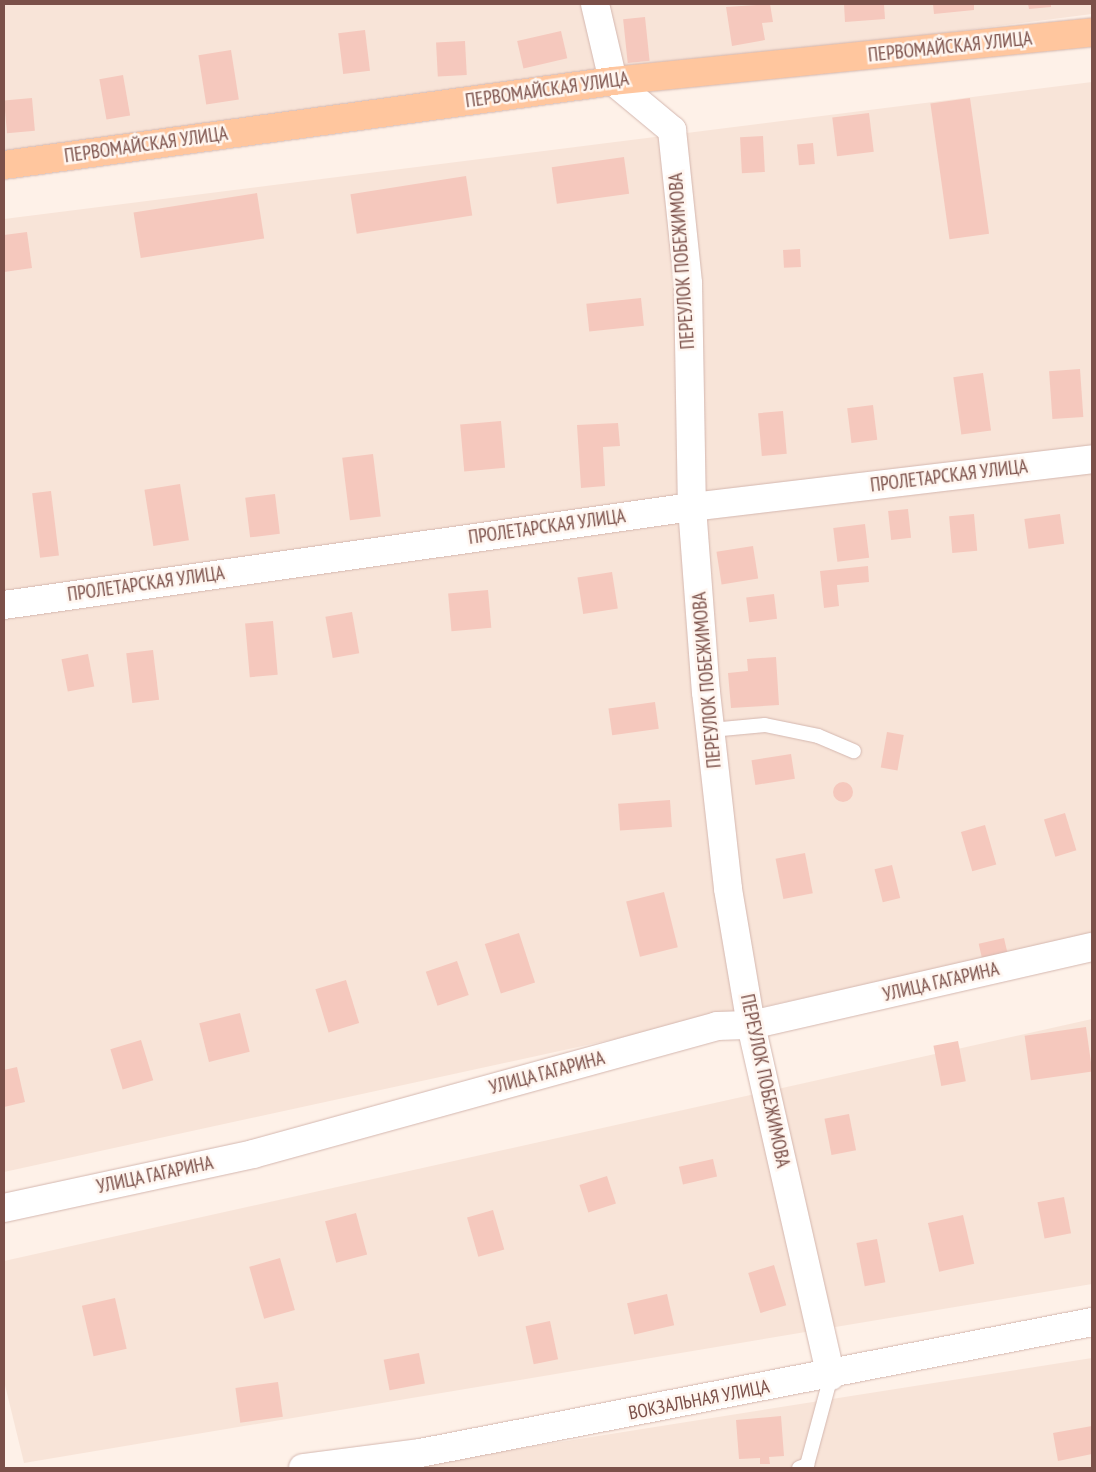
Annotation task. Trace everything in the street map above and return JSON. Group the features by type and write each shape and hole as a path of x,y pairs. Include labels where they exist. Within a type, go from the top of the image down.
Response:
{"main road":[{"name":"ПЕРВОМАЙСКАЯ УЛИЦА","path":"4,165 613,81 1092,32"}],"street":[{"path":"595,4 613,81"},
{"name":"ПЕРЕУЛОК ПОБЕЖИМОВА","path":"613,81 672,130 688,283 692,507 711,730 728,889 751,1025 831,1376"},
{"name":"ПРОЛЕТАРСКАЯ УЛИЦА","path":"4,605 692,507 1092,459"},
{"name":"УЛИЦА ГАГАРИНА","path":"4,1208 253,1154 717,1026 751,1025 1092,947"},
{"name":"ВОКЗАЛЬНАЯ УЛИЦА","path":"303,1468 420,1452 831,1376 1092,1322"}],"lane":[{"path":"711,730 765,725 818,736 854,751"},
{"path":"799,1468 807,1465 831,1376"}],"shaded area":[{"path":"4,4 1092,4 1092,14 4,152"},
{"path":"1092,82 1092,935 4,1172 4,219"},
{"path":"1092,1019 1092,1284 24,1463 4,1381 4,1261"},
{"path":"1092,1358 1092,1468 395,1468"}],"building":[{"path":"770,4 773,22 762,23 765,40 732,46 726,7"},
{"path":"844,4 884,4 885,19 845,22"},
{"path":"933,4 974,4 974,10 934,14"},
{"path":"1028,4 1051,4 1051,7 1029,9"},
{"path":"645,17 650,61 628,63 623,19"},
{"path":"365,30 370,71 343,74 338,33"},
{"path":"561,31 567,58 523,68 517,41"},
{"path":"465,41 467,75 438,76 436,43"},
{"path":"231,50 239,99 206,105 198,55"},
{"path":"123,75 130,115 106,120 99,79"},
{"path":"32,98 35,131 7,133 4,100"},
{"path":"970,98 989,234 949,239 930,104"},
{"path":"869,113 874,152 837,156 832,118"},
{"path":"763,136 765,172 742,173 740,137"},
{"path":"813,143 815,164 799,165 797,144"},
{"path":"624,157 629,194 557,204 552,167"},
{"path":"466,176 472,216 357,234 350,194"},
{"path":"257,193 264,238 141,258 134,213"},
{"path":"27,232 32,268 4,272 4,235"},
{"path":"800,249 801,267 784,268 783,250"},
{"path":"641,298 644,326 589,332 586,304"},
{"path":"1080,369 1083,417 1052,419 1049,371"},
{"path":"983,373 991,430 961,435 953,377"},
{"path":"873,405 877,440 851,443 847,408"},
{"path":"783,411 787,454 762,456 758,413"},
{"path":"501,421 505,468 464,471 460,425"},
{"path":"618,423 620,446 603,447 605,486 581,488 577,425"},
{"path":"373,454 381,517 350,520 342,458"},
{"path":"180,484 189,540 153,546 144,490"},
{"path":"51,491 59,556 40,558 32,493"},
{"path":"275,494 280,534 250,537 245,498"},
{"path":"908,509 911,538 891,540 888,511"},
{"path":"974,514 977,551 952,553 949,516"},
{"path":"1060,514 1064,544 1029,549 1024,519"},
{"path":"865,524 869,558 837,562 833,528"},
{"path":"753,546 758,579 722,584 716,552"},
{"path":"868,566 869,582 837,585 839,606 824,608 820,571"},
{"path":"612,572 618,609 583,614 577,577"},
{"path":"488,590 491,628 451,631 448,593"},
{"path":"774,594 777,619 749,622 746,597"},
{"path":"352,612 359,653 333,658 325,617"},
{"path":"273,621 278,675 250,677 245,623"},
{"path":"153,650 159,700 132,703 126,653"},
{"path":"88,654 94,686 68,692 61,659"},
{"path":"776,657 779,705 731,708 728,673 748,671 747,659"},
{"path":"655,702 659,729 612,735 608,709"},
{"path":"887,732 904,735 897,770 881,767"},
{"path":"791,754 795,779 755,785 751,760"},
{"path":"839,782 847,782 853,788 853,796 847,802 839,802 833,796 833,788"},
{"path":"670,800 672,827 620,831 618,804"},
{"path":"1065,813 1076,850 1055,857 1044,819"},
{"path":"985,825 996,864 972,871 961,832"},
{"path":"805,853 813,893 783,899 776,859"},
{"path":"892,865 900,898 883,902 875,869"},
{"path":"664,892 678,947 640,957 626,901"},
{"path":"519,933 535,982 501,994 485,944"},
{"path":"1004,938 1008,956 983,961 979,944"},
{"path":"457,961 469,995 438,1006 426,972"},
{"path":"346,980 359,1023 329,1032 315,989"},
{"path":"240,1013 250,1052 209,1062 199,1023"},
{"path":"1086,1027 1092,1072 1031,1080 1025,1036"},
{"path":"141,1040 153,1080 123,1090 110,1049"},
{"path":"958,1041 966,1081 941,1086 933,1046"},
{"path":"17,1067 25,1102 4,1107 4,1070"},
{"path":"849,1114 856,1150 832,1155 824,1119"},
{"path":"713,1159 717,1177 683,1184 679,1167"},
{"path":"607,1176 616,1204 588,1213 579,1185"},
{"path":"1064,1197 1071,1233 1045,1238 1037,1202"},
{"path":"493,1210 504,1249 478,1257 467,1217"},
{"path":"356,1213 367,1255 336,1263 325,1221"},
{"path":"963,1215 974,1264 939,1272 928,1223"},
{"path":"877,1239 885,1282 865,1286 856,1243"},
{"path":"280,1258 295,1310 264,1319 249,1267"},
{"path":"774,1265 786,1305 760,1313 748,1273"},
{"path":"667,1294 674,1325 634,1334 627,1303"},
{"path":"115,1298 127,1349 94,1356 82,1306"},
{"path":"550,1321 558,1359 534,1364 526,1326"},
{"path":"419,1353 425,1383 390,1390 384,1360"},
{"path":"278,1382 283,1417 240,1423 235,1388"},
{"path":"781,1416 784,1456 769,1457 770,1464 760,1464 760,1458 739,1459 736,1420"},
{"path":"1092,1426 1092,1454 1058,1461 1053,1433"}]}
